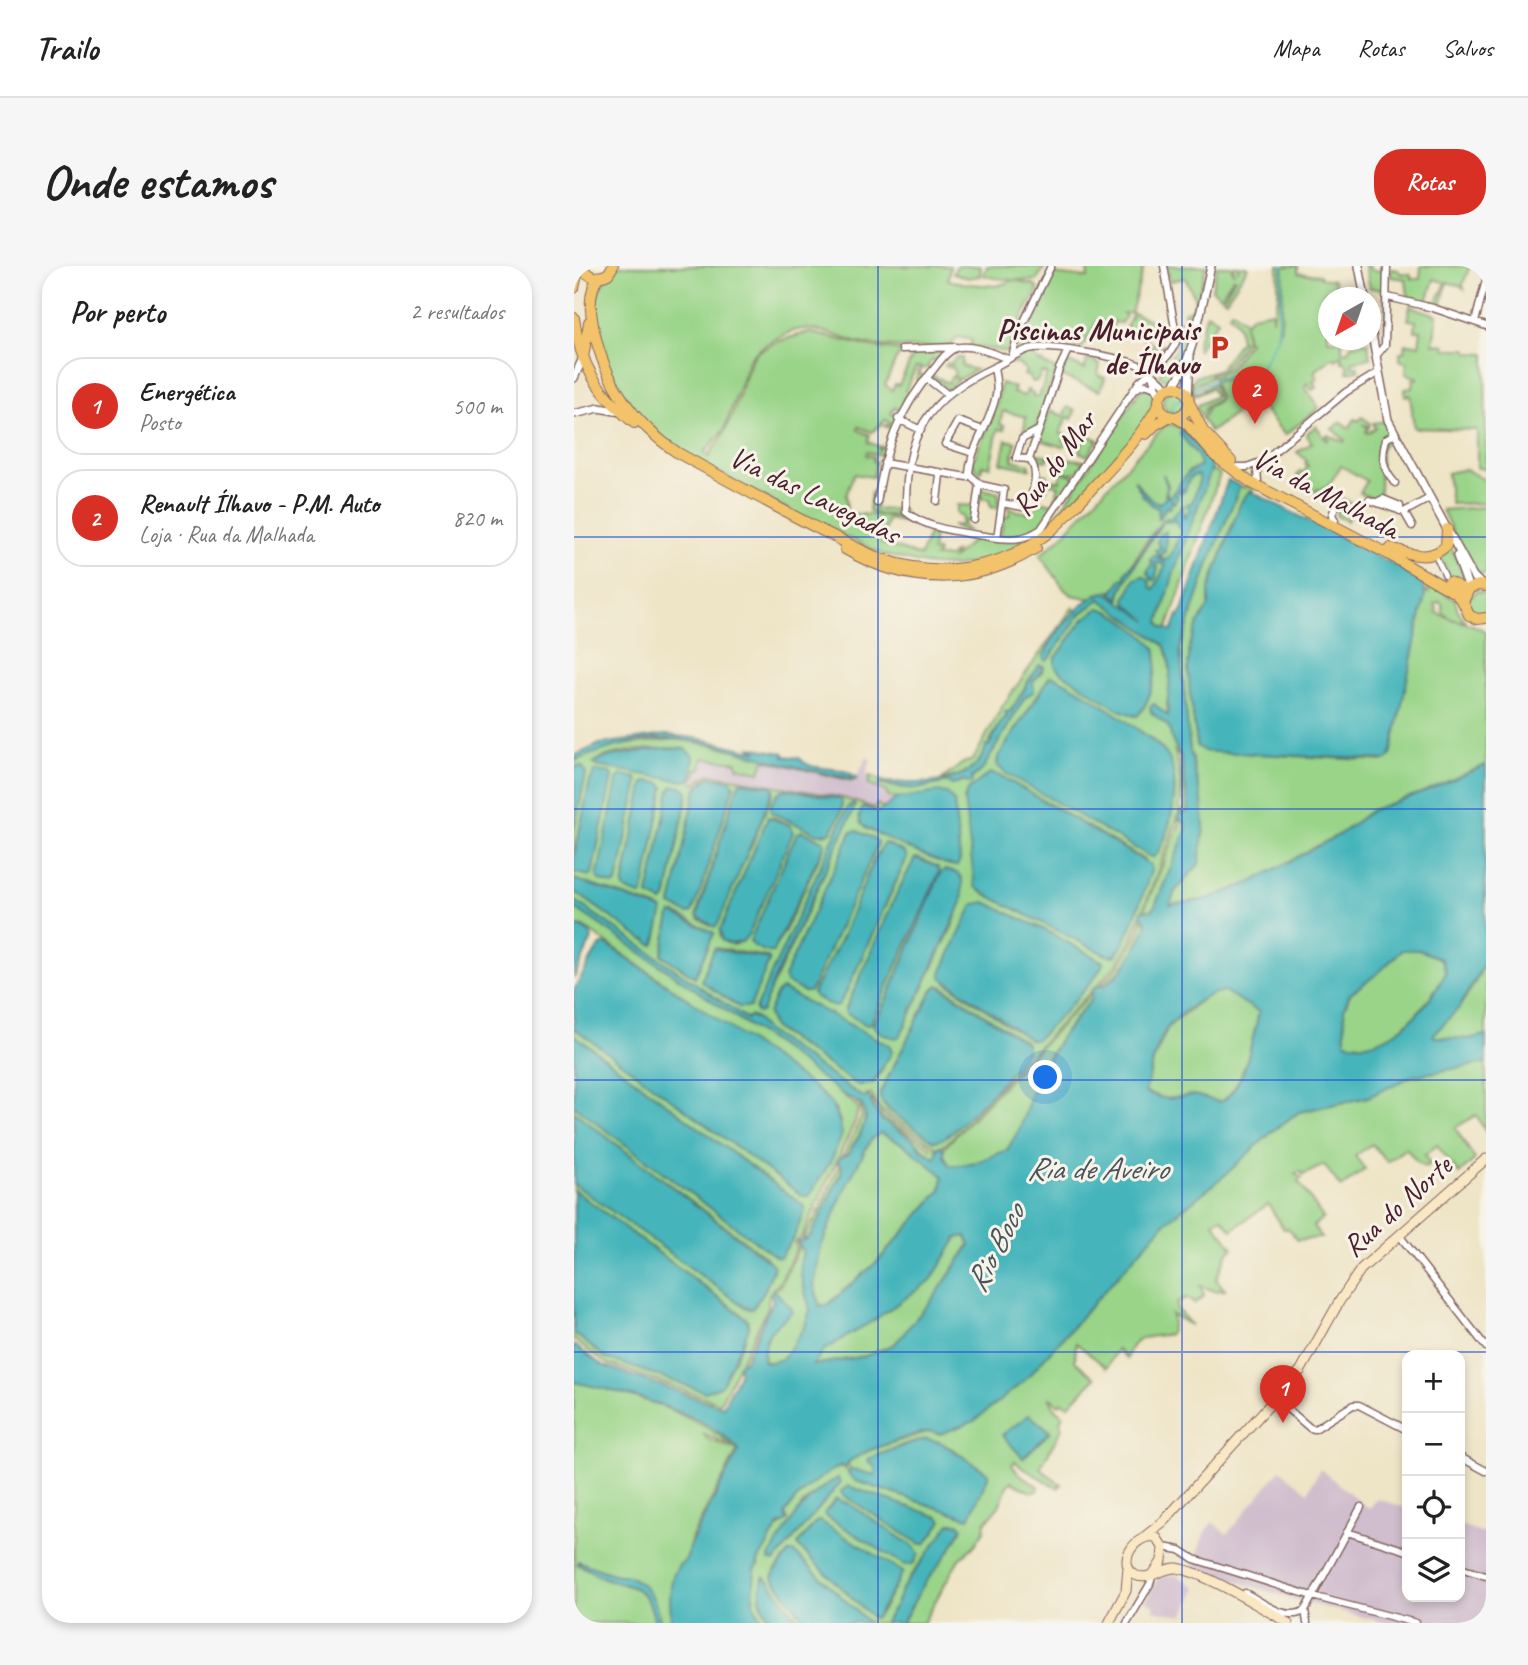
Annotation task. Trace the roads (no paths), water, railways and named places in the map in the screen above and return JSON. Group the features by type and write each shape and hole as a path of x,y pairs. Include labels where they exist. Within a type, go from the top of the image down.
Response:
{"main road":[{"path":"580,266 587,274 598,277 608,274 612,266"},
{"path":"574,288 580,266"},
{"name":"Via das Lavegadas","path":"598,277 593,286 590,311 601,359 620,398 659,440 717,475 872,555 913,567 961,569 998,560 1037,540 1062,520 1127,450 1150,420 1158,397"},
{"path":"583,358 590,311"},
{"name":"Via das Lavegadas","path":"574,318 577,342 583,358 603,394 622,413 674,454 866,560 897,570 936,577 987,572 1006,565 1035,548 1063,525 1154,425 1173,417"},
{"path":"1171,387 1183,389 1189,399 1186,410 1173,417 1163,412 1158,397 1171,387"},
{"name":"Via da Malhada","path":"1189,399 1203,431 1224,456 1258,481 1468,590"},
{"name":"Via da Malhada","path":"1173,417 1186,424 1214,456 1250,482 1388,554 1455,593 1463,602 1465,611 1483,620"},
{"path":"1391,548 1413,555 1430,555 1446,546 1447,530"},
{"path":"872,555 887,564 931,573 936,577 1001,562 1021,553 1037,540"},
{"path":"1463,602 1468,590 1484,586"},
{"name":"Rua do Norte","path":"1144,1537 1163,1522 1310,1357 1352,1280 1361,1269 1486,1159"},
{"path":"1126,1591 1162,1561 1163,1522"},
{"path":"1109,1623 1126,1591 1131,1548 1138,1539 1156,1537 1162,1547 1195,1574"},
{"path":"1129,1568 1148,1575 1173,1568 1195,1574 1289,1623"}],"street":[{"path":"1010,358 1018,334 1051,266"},
{"name":"Rua do Mar","path":"908,468 906,512 913,518 939,527 1013,540 1027,538 1041,529 1139,382 1151,374 1173,350 1177,340 1164,266"},
{"path":"908,468 912,447 920,430 947,394 968,379 1028,349 1050,346 1142,365 1171,387 1180,377 1190,348 1211,266"},
{"path":"1359,266 1363,287"},
{"path":"1377,356 1385,345 1387,266"},
{"path":"1475,322 1486,279"},
{"path":"1388,297 1486,326"},
{"path":"902,349 957,347 1010,358"},
{"path":"877,503 884,463 898,419 926,378 948,353 957,347"},
{"path":"1189,399 1190,348"},
{"path":"1029,458 1059,369 1069,350"},
{"path":"1376,350 1386,412 1395,433 1473,576 1484,586"},
{"path":"574,378 583,358"},
{"path":"994,367 997,391 992,410 973,453 970,474 981,485 1004,490 997,538"},
{"path":"1151,374 1158,397"},
{"path":"1258,481 1257,470 1263,461 1346,392 1380,376"},
{"path":"926,378 947,394"},
{"path":"1134,390 1142,385 1149,385 1158,397"},
{"path":"574,414 599,408 622,413"},
{"path":"898,419 920,430"},
{"path":"973,453 945,444 958,421 983,430"},
{"path":"1029,458 1016,458 1022,439 1039,430"},
{"path":"1395,433 1386,439 1382,452 1385,471 1395,483"},
{"path":"1002,503 1028,508 1036,471 1029,458"},
{"path":"1238,467 1247,467 1263,461"},
{"path":"884,463 968,477 970,474"},
{"path":"937,501 940,475 938,472"},
{"path":"974,520 979,485 976,481"},
{"path":"1330,493 1339,498 1332,515 1335,520"},
{"path":"1402,511 1430,498"},
{"path":"1373,501 1402,511 1412,526"},
{"path":"1447,530 1468,590"},
{"path":"1436,557 1445,576"},
{"path":"1399,1235 1486,1347"},
{"path":"1275,1398 1310,1429 1315,1429 1353,1405 1359,1405 1402,1427"},
{"path":"1465,1460 1486,1471"},
{"path":"1223,1588 1230,1587 1289,1616 1299,1615 1305,1610 1361,1507"},
{"path":"1347,1532 1402,1549"},
{"path":"1162,1547 1180,1550 1194,1559 1312,1596 1416,1623"},
{"path":"1465,1569 1486,1576"},
{"path":"1127,1623 1146,1593 1148,1575"},
{"path":"1305,1610 1307,1623"}],"water":[{"name":"Ria de Aveiro","path":"1182,429 1213,465 1175,569 1159,622 1162,627 1172,631 1178,615 1180,616 1228,480 1240,486 1209,563 1180,649 1190,751 1202,801 1204,827 1199,864 1175,891 1170,905 1207,899 1250,883 1340,834 1372,810 1421,793 1486,765 1485,962 1459,1008 1433,1035 1468,1039 1486,1035 1486,1063 1412,1076 1368,1097 1299,1112 1275,1129 1224,1176 1164,1224 1024,1381 974,1421 940,1434 930,1431 870,1450 849,1461 846,1468 841,1465 833,1470 803,1492 790,1506 785,1514 787,1521 779,1525 755,1568 753,1603 764,1623 671,1623 670,1595 673,1575 679,1565 685,1562 693,1539 739,1450 706,1425 685,1414 639,1398 574,1382 574,1345 602,1365 723,1407 740,1372 738,1365 745,1360 773,1301 773,1289 792,1312 767,1337 763,1361 768,1363 783,1359 805,1326 810,1310 801,1276 803,1252 798,1241 811,1235 841,1173 842,1167 837,1160 847,1155 860,1135 866,1118 862,1105 574,907 574,900 747,1019 756,1019 765,1030 864,1098 868,1095 882,1120 914,1140 923,1151 935,1158 939,1146 944,1148 944,1156 950,1166 972,1164 1007,1150 1020,1128 1035,1083 1061,1037 1091,1000 1093,988 1111,981 1136,949 1147,924 1141,915 1142,911 1151,910 1155,906 1187,829 1186,824 1178,817 1189,809 1181,756 1172,740 1169,727 1151,712 1150,707 1154,704 1168,716 1170,671 1164,645 1100,599 1080,614 1049,659 1045,661 1043,658 1069,618 1097,595 1106,592 1148,621 1127,604 1125,599 1135,579 1143,576 1154,589 1165,567 1164,564 1156,563 1155,567 1158,568 1155,580 1152,580 1147,572 1153,563 1150,559 1154,555 1163,561 1155,550 1161,548 1157,542 1160,534 1166,531 1165,552 1162,552 1161,556 1165,561 1171,555 1181,532 1177,521 1163,522 1130,572 1119,599 1110,591 1114,591 1121,579 1125,578 1125,573 1139,557 1163,519 1171,518 1183,505 1183,518 1187,517 1185,514 1190,507 1187,506 1188,503 1192,503 1200,478 1194,475 1190,478 1185,491 1180,494 1183,489 1181,488 1174,503 1172,500 1170,508 1166,507 1158,520 1159,508 1143,496 1134,480 1152,499 1160,503 1165,499 1166,491 1169,498 1188,473 1200,466 1198,456 1180,434","holes":["1402,950 1420,950 1441,959 1446,972 1424,1006 1404,1026 1367,1044 1345,1042 1344,1008 1350,994","1224,991 1259,1012 1246,1062 1235,1087 1220,1102 1194,1095 1167,1099 1145,1093 1157,1048 1165,1032 1181,1014 1209,996","881,1133 906,1146 943,1176 941,1190 878,1261 828,1305 820,1306 814,1285 821,1246 843,1193 872,1138","966,1236 970,1245 935,1296 895,1344 866,1356 813,1365 824,1350 874,1320 931,1280 957,1238"]},
{"path":"1252,492 1397,566 1422,582 1425,596 1391,755 1387,760 1216,752 1204,751 1197,746 1188,668 1190,645 1209,606 1209,589 1241,502"},
{"path":"1099,608 1129,624 1155,648 1153,684 1146,703 1137,716 1119,710 1055,666 1055,659 1083,620"},
{"path":"1039,665 1044,667 1033,682 1034,691 1025,697 982,770 972,777 972,782 967,783 964,780 953,785 947,782 916,789 880,784 934,782 968,771 983,756 986,745 989,746 1007,716 1005,712 1011,711"},
{"path":"1051,676 1112,711 1147,736 1167,755 1174,778 1173,807 1165,836 1154,857 1004,772 997,765 998,757"},
{"path":"666,735 697,738 757,752 749,747 784,753 784,756 799,758 811,766 843,771 857,778 817,772 696,741 667,739 631,743 574,761 574,756 600,744"},
{"path":"665,748 685,749 694,757 689,780 596,766 593,763 610,756"},
{"path":"583,767 586,773 574,830 574,768"},
{"path":"595,771 610,773 612,777 592,874 589,876 574,872 574,857 590,781"},
{"path":"990,773 1003,777 1151,865 1130,928 1115,956 1106,955 975,887 964,799 969,789"},
{"path":"622,775 636,778 638,782 617,883 613,885 597,877 618,778"},
{"path":"709,777 730,780 734,785 699,895 692,912 688,914 671,905 696,789"},
{"path":"647,781 661,783 664,787 641,895 625,890 623,886 643,786"},
{"path":"742,782 774,789 715,927 697,916 735,794"},
{"path":"674,786 684,787 688,792 666,899 662,902 648,895 670,789"},
{"path":"786,789 841,799 841,812 830,833 818,834 771,812 775,798"},
{"path":"947,793 954,802 960,860 957,866 909,849 861,824 859,816 863,807 879,812 896,799"},
{"path":"853,803 854,809 762,1011 756,1012 846,811"},
{"path":"768,817 790,825 793,833 749,934 742,942 730,944 722,940 720,930"},
{"path":"802,831 825,844 773,952 763,951 750,941 797,833"},
{"path":"857,831 878,843 812,988 809,992 804,992 786,982 784,977 851,832"},
{"path":"884,843 904,852 907,857 848,988 838,1006 834,1007 815,997 813,993 842,937 874,860"},
{"path":"915,858 938,867 939,873 871,1023 867,1025 845,1011"},
{"path":"945,870 957,873 962,878 962,902 903,1030 899,1037 888,1036 873,1025 886,1001 941,872"},
{"path":"574,879 663,910 655,944 651,945 646,939 643,940 574,891"},
{"path":"985,902 1045,930 1103,962 1084,990 1035,1040 1031,1040 941,977 971,909 975,904"},
{"path":"672,913 714,933 695,977 662,955"},
{"path":"578,926 590,932 592,938 574,978 574,929"},
{"path":"606,944 726,1025 815,1088 831,1103 842,1135 832,1159 808,1197 800,1194 574,1028 574,990 596,951"},
{"path":"714,949 770,959 750,1007 739,1007 701,981"},
{"path":"938,985 1025,1042 1027,1048 1004,1080 976,1108 944,1138 934,1141 890,1111 880,1099 880,1093 932,991"},
{"path":"782,989 889,1045 892,1052 873,1083 858,1085 773,1027 768,1013 777,993"},
{"path":"574,1035 804,1206 794,1237 780,1257 775,1256 574,1106"},
{"path":"574,1112 774,1265 765,1290 752,1309 745,1307 574,1184"},
{"path":"574,1190 747,1319 749,1328 719,1387 705,1392 606,1358 574,1333"},
{"path":"1029,1415 1050,1432 1023,1458 1002,1435"},
{"path":"927,1439 940,1442 988,1473 969,1518 856,1481 848,1474 850,1469 875,1475 875,1466 870,1464 868,1459"},
{"path":"838,1478 840,1483 775,1561 769,1560 783,1534 806,1502"},
{"path":"848,1486 939,1517 942,1521 926,1543 920,1544 843,1495 841,1491"},
{"path":"836,1499 849,1504 914,1547 919,1554 913,1564 905,1565 827,1517 825,1513"},
{"path":"817,1521 903,1572 876,1618 799,1547 798,1544"},
{"path":"950,1523 957,1523 962,1527 952,1547 922,1587 902,1623 884,1623 902,1589"},
{"path":"790,1552 794,1552 869,1623 807,1623 773,1578 775,1571"},
{"path":"578,1561 612,1574 629,1576 643,1585 654,1599 661,1623 655,1623 649,1602 640,1591 599,1576 577,1563"},
{"path":"763,1577 769,1581 800,1623 772,1623 760,1599"}],"waterway":[{"path":"1194,390 1215,380 1252,374 1260,369 1279,335 1283,266"},
{"path":"1171,412 1173,404 1182,398"}],"place":[{"name":"Piscinas Municipais de Ílhavo","path":"1219,347"},
{"name":"Renault Ílhavo - P.M. Auto","path":"1255,424"},
{"name":"Energética","path":"1283,1423"}],"water label":[{"name":"Rio Boco","path":"995,1248"}]}
